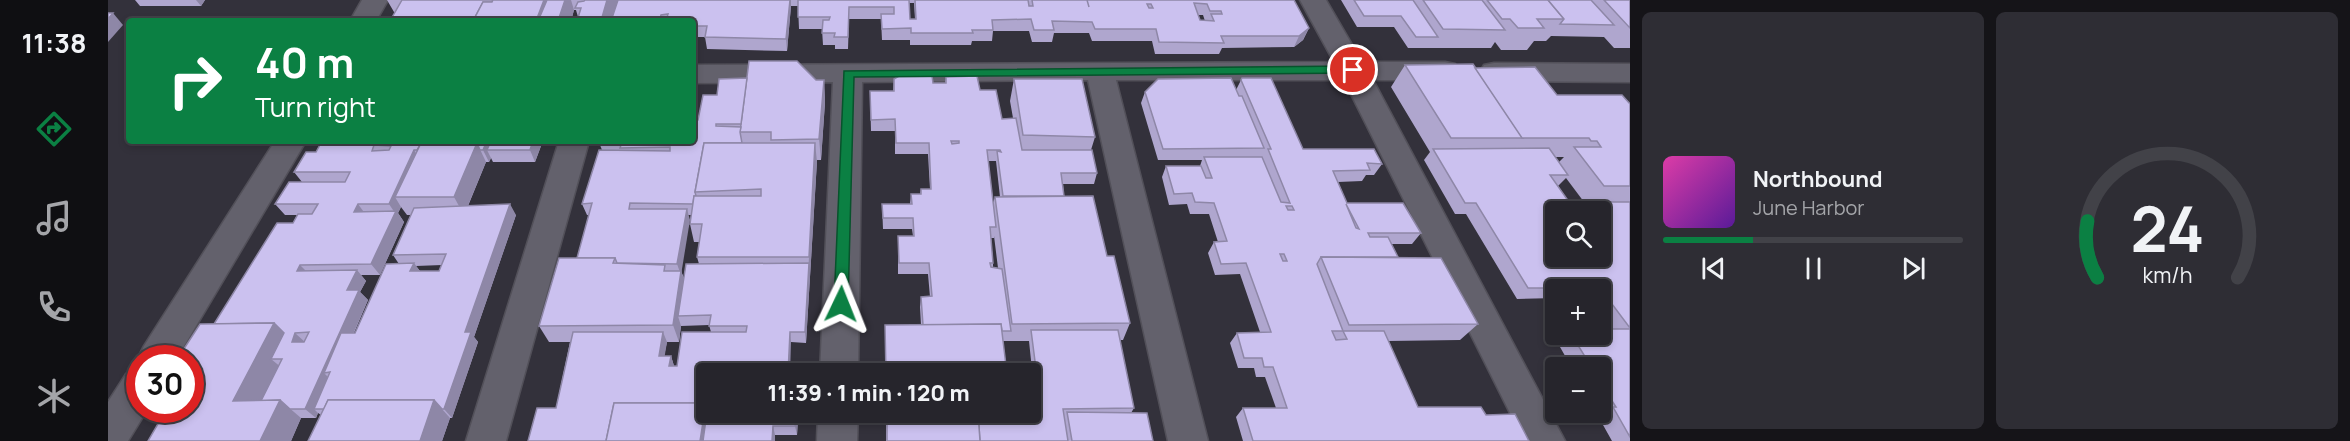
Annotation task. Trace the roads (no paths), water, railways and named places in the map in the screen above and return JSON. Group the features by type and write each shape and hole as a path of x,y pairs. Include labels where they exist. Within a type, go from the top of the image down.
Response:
{"street":[{"path":"365,18 375,0"},
{"path":"1312,0 1353,70 1545,441"},
{"path":"696,74 1353,70 1601,73 1626,87"},
{"path":"1100,71 1188,441"},
{"path":"839,363 848,73"},
{"path":"165,345 289,144"},
{"path":"486,441 573,144"},
{"path":"108,437 126,408"},
{"path":"837,441 838,423"}]}
